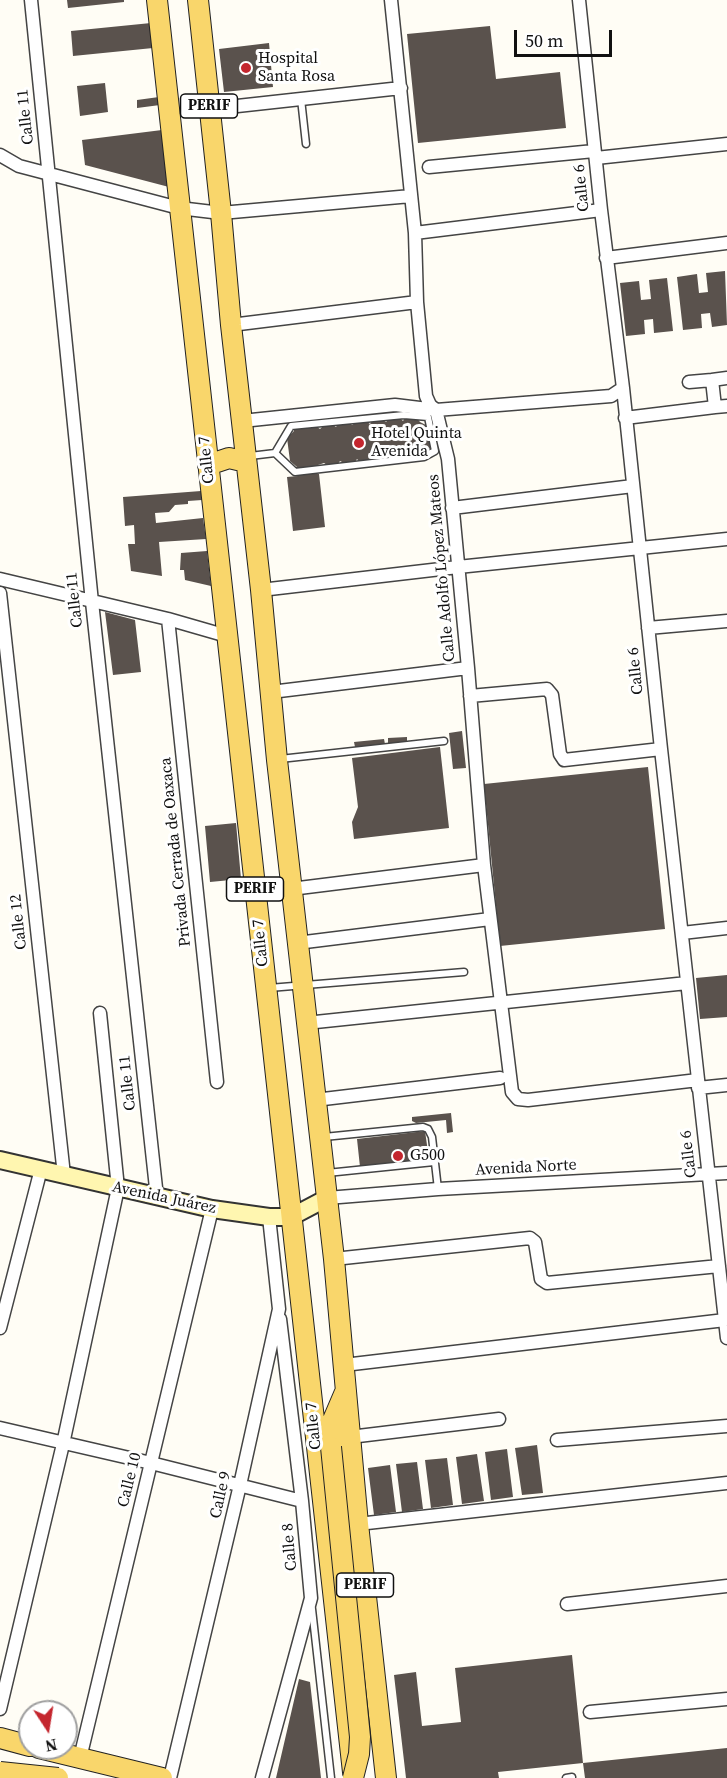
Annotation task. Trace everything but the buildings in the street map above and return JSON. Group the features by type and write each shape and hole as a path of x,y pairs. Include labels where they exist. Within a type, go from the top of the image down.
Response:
{"main road":[{"name":"Calle 7","path":"157,0 353,1778"},
{"name":"PERIF","path":"198,0 277,760 334,1259 358,1524 386,1778"},
{"path":"208,465 230,458 246,459"},
{"path":"346,1391 333,1420 331,1447 360,1737 359,1754 353,1778"},
{"path":"0,1738 18,1743"},
{"path":"80,1758 162,1778"},
{"path":"0,1763 21,1778"},
{"path":"0,1772 58,1778"}],"street":[{"name":"Calle 11","path":"31,0 92,602 157,1197"},
{"name":"Calle Adolfo López Mateos","path":"391,0 415,232 417,302 426,396 430,405 436,410 448,459 484,866 512,1092 518,1099 528,1100 698,1084"},
{"name":"Calle 6","path":"579,0 708,1174 724,1289 727,1338"},
{"path":"210,109 401,88"},
{"path":"429,166 727,144"},
{"path":"0,155 19,166 48,174 179,208 221,213 411,196"},
{"path":"415,232 601,210"},
{"path":"606,258 727,243"},
{"path":"231,325 417,302"},
{"path":"689,382 727,378"},
{"path":"625,418 721,406 712,380"},
{"path":"242,421 395,405 436,410 611,396 623,388"},
{"path":"452,508 633,486"},
{"path":"261,590 727,539"},
{"path":"0,579 168,619 227,636"},
{"name":"Calle 12","path":"0,593 63,1175"},
{"name":"Privada Cerrada de Oaxaca","path":"168,619 217,1082"},
{"path":"648,628 727,621"},
{"path":"271,692 468,668"},
{"path":"470,696 547,688 552,695 560,754 564,760 661,748"},
{"path":"291,889 484,866"},
{"path":"297,943 490,919"},
{"path":"682,933 727,928"},
{"path":"306,1023 687,983"},
{"path":"0,1709 63,1444 118,1188 100,1013"},
{"path":"315,1100 500,1078"},
{"path":"698,1084 727,1085"},
{"name":"Avenida Juárez","path":"0,1160 212,1209 269,1217 291,1217 327,1198"},
{"path":"0,1328 40,1169"},
{"name":"Avenida Norte","path":"327,1198 438,1189 727,1173"},
{"name":"Calle 10","path":"80,1758 212,1209"},
{"name":"Calle 9","path":"170,1778 240,1485 279,1309 269,1217"},
{"path":"334,1259 526,1238 533,1239 536,1246 539,1275 543,1282 552,1283 719,1266"},
{"name":"Calle 8","path":"262,1778 311,1598 279,1309"},
{"path":"344,1365 725,1320"},
{"path":"350,1437 499,1419"},
{"path":"556,1440 727,1426"},
{"path":"0,1428 302,1501"},
{"path":"358,1524 727,1483"},
{"path":"567,1604 727,1586"},
{"path":"590,1712 727,1699"}],"lane":[{"path":"302,99 306,144"},
{"path":"246,459 274,453 291,426 404,415 428,417 435,451 424,458 295,472 274,453"},
{"path":"277,760 444,741"},
{"path":"266,988 464,972"},
{"path":"320,1137 423,1127 432,1137 438,1189"},
{"path":"324,1173 434,1162"},
{"path":"311,1598 331,1778"},
{"path":"566,1778 572,1777"}],"place":[{"name":"Hospital Santa Rosa","path":"246,68"},
{"name":"Hotel Quinta Avenida","path":"359,443"},
{"name":"G500","path":"398,1156"}]}
